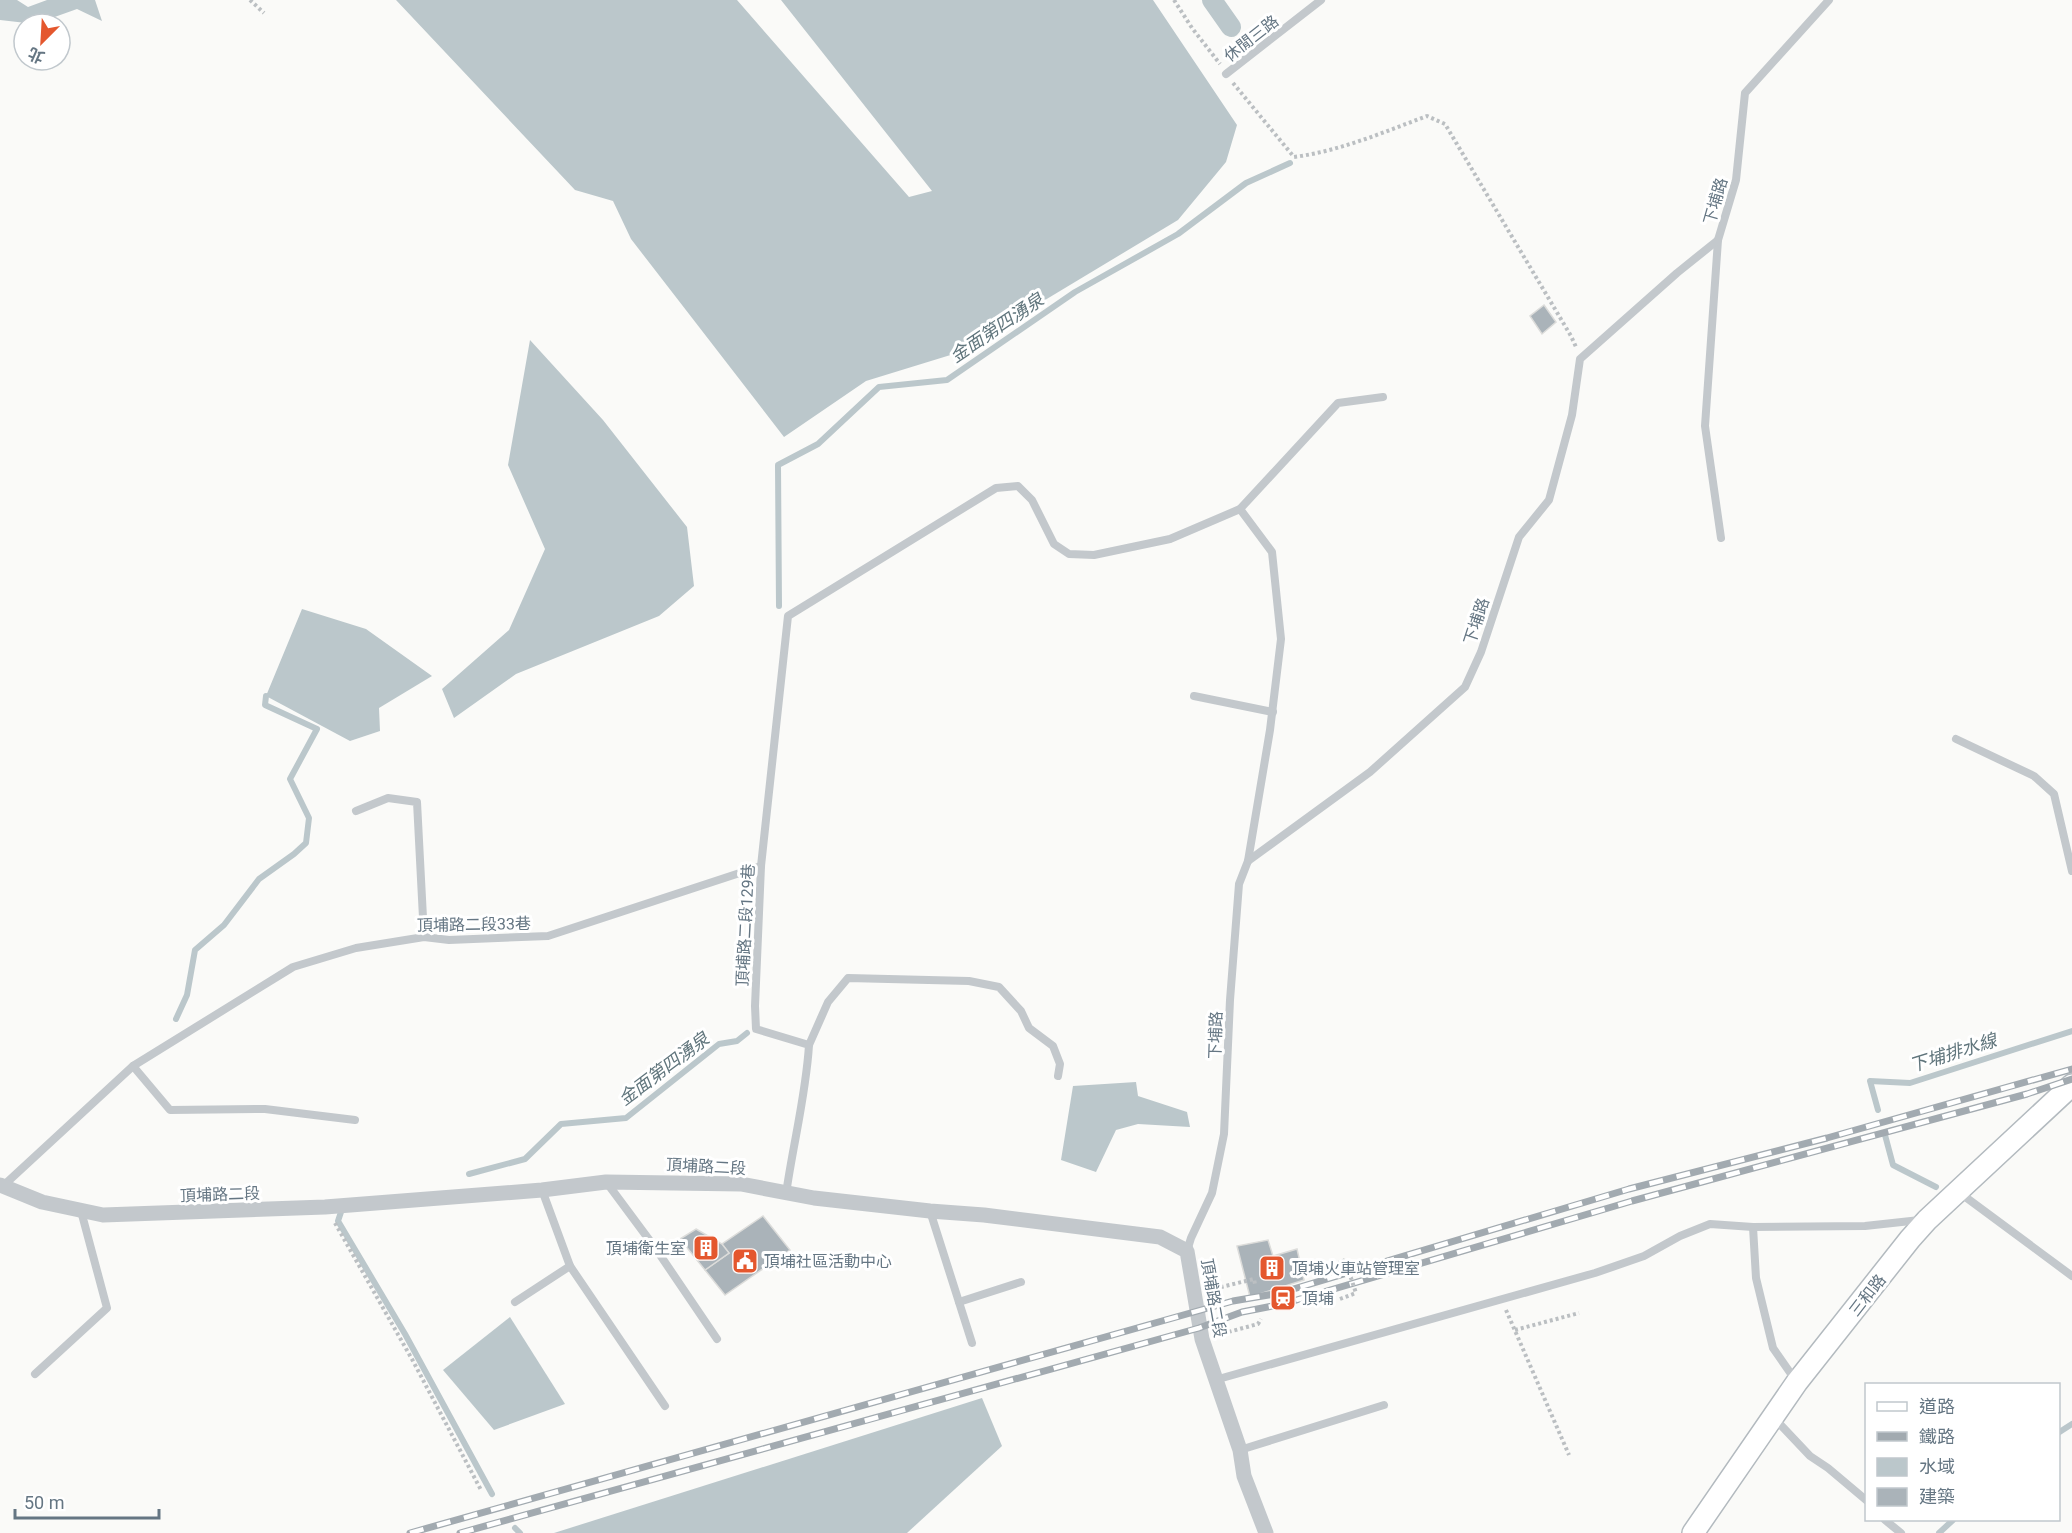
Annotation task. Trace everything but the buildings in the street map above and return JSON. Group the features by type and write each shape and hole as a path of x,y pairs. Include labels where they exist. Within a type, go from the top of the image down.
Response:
{"main road":[{"name":"三和路","path":"1693,1533 1797,1382 1926,1220 2072,1085"}],"street":[{"name":"頂埔路二段","path":"2,1185 42,1202 103,1215 325,1207 542,1190 606,1182 741,1184 786,1194 1160,1237 1187,1251 1202,1339 1240,1450 1244,1476 1266,1533"}],"lane":[{"name":"休閒三路","path":"1226,74 1321,0"},
{"name":"下埔路","path":"1187,1251 1212,1192 1224,1134 1230,1000 1239,884 1248,861 1370,772 1465,687 1481,652 1519,537 1549,501 1572,415 1580,359 1718,240 1736,180 1745,93 1829,0"},
{"path":"1718,240 1705,426 1721,538"},
{"path":"1248,861 1273,712 1281,639 1272,552 1240,509 1338,403 1383,397"},
{"name":"頂埔路二段129巷","path":"809,1045 756,1029 754,1006 760,866 788,616 996,488 1018,486 1032,500 1054,544 1069,554 1094,555 1170,539 1240,509"},
{"path":"1194,696 1273,712"},
{"path":"1956,739 2034,776 2054,794 2072,871"},
{"path":"356,811 388,798 417,802 424,937"},
{"name":"頂埔路二段33巷","path":"2,1185 133,1066 293,967 356,948 424,937 449,940 548,936 760,866"},
{"path":"786,1194 792,1147 807,1080 809,1045 828,1002 848,978 969,981 999,987 1021,1011 1029,1028 1053,1046 1060,1064 1058,1076"},
{"path":"133,1066 170,1110 265,1109 355,1120"},
{"path":"606,1182 663,1258 717,1339"},
{"path":"542,1190 570,1266 665,1406"},
{"path":"1958,1191 2072,1276"},
{"path":"35,1374 107,1308 81,1211"},
{"path":"930,1211 972,1343"},
{"path":"1215,1380 1595,1273 1644,1256 1680,1236 1710,1224 1753,1227 1864,1226 1926,1220"},
{"path":"1753,1227 1756,1278 1773,1348 1797,1382"},
{"path":"515,1302 570,1266"},
{"path":"959,1302 1021,1282"},
{"path":"1240,1450 1384,1405"},
{"path":"1774,1417 1810,1456 1865,1499"},
{"path":"1886,1521 1900,1533"}],"path":[{"path":"250,0 264,13"},
{"path":"1174,0 1226,74 1294,157 1316,154 1427,116 1445,124 1571,336 1580,359"},
{"path":"325,1207 413,1361 481,1490"},
{"path":"1337,1264 1345,1260 1356,1293 1340,1299"},
{"path":"1194,1294 1254,1279 1255,1284"},
{"path":"1502,1300 1569,1455"},
{"path":"1515,1330 1579,1313"},
{"path":"1202,1339 1258,1324 1260,1319"}],"water":[{"path":"0,0 17,0 28,7 47,0 95,0 102,21 77,9 69,12 12,12 12,21 0,20"},
{"path":"396,0 737,0 909,197 932,191 781,0 1153,0 1237,125 1226,162 1178,220 957,353 866,381 784,437 631,239 613,201 575,190"},
{"path":"530,340 603,420 687,527 694,586 659,616 516,674 454,718 442,689 509,630 545,549 508,465"},
{"path":"302,609 366,629 432,676 379,708 380,731 350,741 266,696"},
{"path":"1136,1082 1138,1096 1187,1112 1190,1127 1138,1124 1116,1130 1096,1172 1061,1160 1073,1086"},
{"path":"510,1317 565,1404 494,1430 443,1370"},
{"path":"982,1398 1002,1446 907,1533 554,1533"}],"waterway":[{"path":"1212,0 1231,27"},
{"name":"金面第四湧泉","path":"779,606 778,465 818,444 879,387 947,380 1075,292 1178,234 1246,183 1290,163"},
{"path":"176,1019 187,995 195,950 224,925 259,879 306,843 309,818 290,779 317,729 265,705 266,696"},
{"name":"下埔排水線","path":"1878,1110 1870,1081 1910,1083 2072,1031"},
{"name":"金面第四湧泉","path":"469,1174 525,1159 561,1124 626,1118 719,1044 737,1041 747,1033"},
{"name":"下埔排水線","path":"1885,1135 1893,1165 1936,1187"},
{"name":"金面第四湧泉","path":"341,1212 338,1221 405,1334 492,1494"},
{"path":"2060,1432 2072,1424"},
{"path":"1939,1533 1952,1521"},
{"name":"金面第四湧泉","path":"515,1528 520,1533"}],"railway":[{"path":"410,1533 1233,1301 1280,1293 1629,1189 1827,1138 2072,1069"},
{"path":"460,1533 1199,1328 1242,1312 1283,1304 1632,1201 2027,1094 2072,1079"}],"place":[{"name":"頂埔衛生室","path":"706,1248"},
{"name":"頂埔社區活動中心","path":"745,1261"},
{"name":"頂埔火車站管理室","path":"1272,1268"},
{"name":"頂埔","path":"1283,1298"}]}
